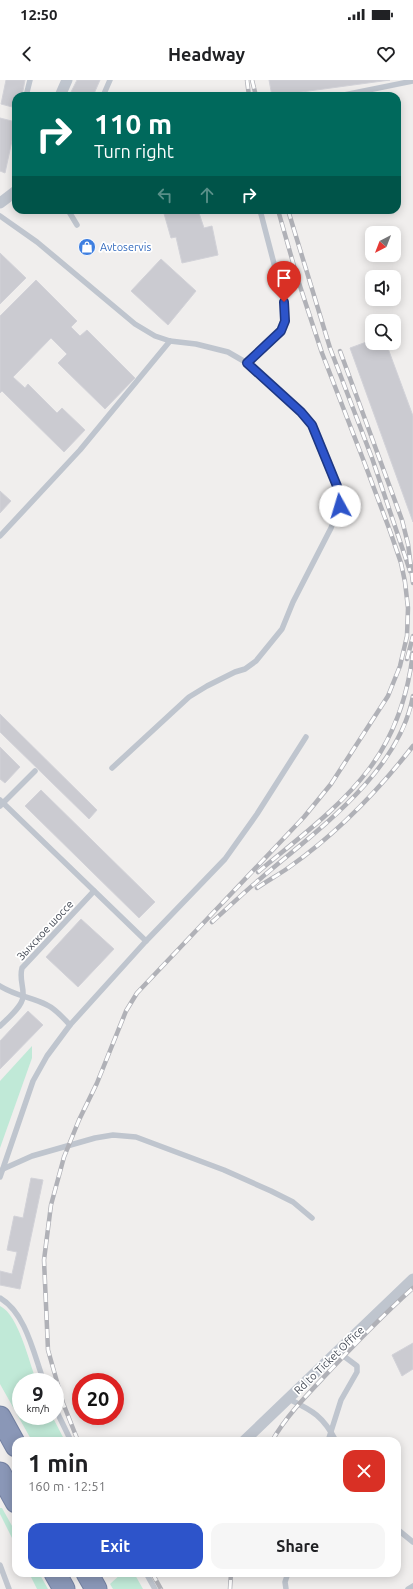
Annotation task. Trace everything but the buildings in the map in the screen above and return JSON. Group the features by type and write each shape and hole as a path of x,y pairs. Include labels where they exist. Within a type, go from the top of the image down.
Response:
{"highway":[{"path":"0,1417 12,1439"},
{"path":"0,1473 12,1495"},
{"path":"57,1577 64,1589"}],"street":[{"path":"62,92 67,80"},
{"path":"0,203 12,194"},
{"name":"Rd to Ticket Office","path":"248,1437 413,1279"}],"lane":[{"path":"27,92 30,80"},
{"path":"105,92 110,80"},
{"path":"359,92 413,81"},
{"path":"70,214 77,225"},
{"path":"247,363 281,331 285,321 284,302 261,214"},
{"path":"0,216 37,242 135,324 155,336 170,341 196,344 228,352 247,363 301,412 312,425 339,491 340,506 331,528 293,602 282,629 256,661 244,669 207,686 189,697 112,768"},
{"path":"0,536 80,450 170,341"},
{"path":"0,1178 33,1081 47,1056 70,1026 146,941 225,859 257,814 306,737"},
{"path":"35,771 1,803 146,941"},
{"name":"Зыхское шоссе","path":"23,997 20,976 22,968 94,891"},
{"path":"0,986 23,997 48,1005 61,1015 70,1026"},
{"path":"0,1026 19,1005 23,997"},
{"path":"3,1169 32,1156 96,1138 113,1135 136,1137 224,1170 271,1190 293,1202 312,1218"},
{"path":"0,1298 17,1312 24,1326 41,1373"},
{"path":"329,1437 341,1400 357,1372 357,1366 337,1351"},
{"path":"289,1399 319,1416 334,1437"},
{"path":"63,1425 69,1437"},
{"path":"401,1532 413,1542"},
{"path":"0,1565 9,1589"},
{"path":"148,1577 155,1589"},
{"path":"286,1589 285,1582 287,1577"},
{"path":"408,1589 413,1586"}],"green space":[{"path":"32,1046 32,1058 0,1148 0,1081"},
{"path":"0,1306 7,1311 13,1319 23,1340 34,1373 12,1373 12,1405 0,1384"},
{"path":"23,1425 57,1425 63,1437 30,1437"},
{"path":"0,1508 2,1508 12,1526 12,1538 0,1514"},
{"path":"31,1577 41,1577 48,1589 37,1589"},
{"path":"118,1577 136,1577 143,1589 113,1589 110,1584"}],"railway":[{"path":"247,80 248,92"},
{"path":"252,80 255,92"},
{"path":"76,1437 63,1403 48,1350 44,1260 51,1205 64,1157 79,1120 97,1083 126,1011 137,993 304,817 331,784 388,696 400,666 407,636 408,608 401,563 322,353 298,280 279,214"},
{"path":"289,214 330,348 372,458 410,571"},
{"path":"340,351 402,520 408,544 413,583"},
{"path":"407,659 413,636"},
{"path":"258,872 331,811 369,769 386,743 393,729 408,684 413,653"},
{"path":"212,922 254,884 306,841 352,798 373,775 391,750 405,724 413,696"},
{"path":"257,888 284,871 339,827 370,796 400,763 413,746"},
{"path":"274,1437 308,1393 366,1333 413,1288"},
{"path":"154,1577 161,1589"},
{"path":"230,1589 231,1577"}],"place":[{"name":"Avtoservis","path":"87,247"}],"route":[{"path":"284,302 285,321 281,331 247,363 301,412 312,425 339,491 340,506"}]}
